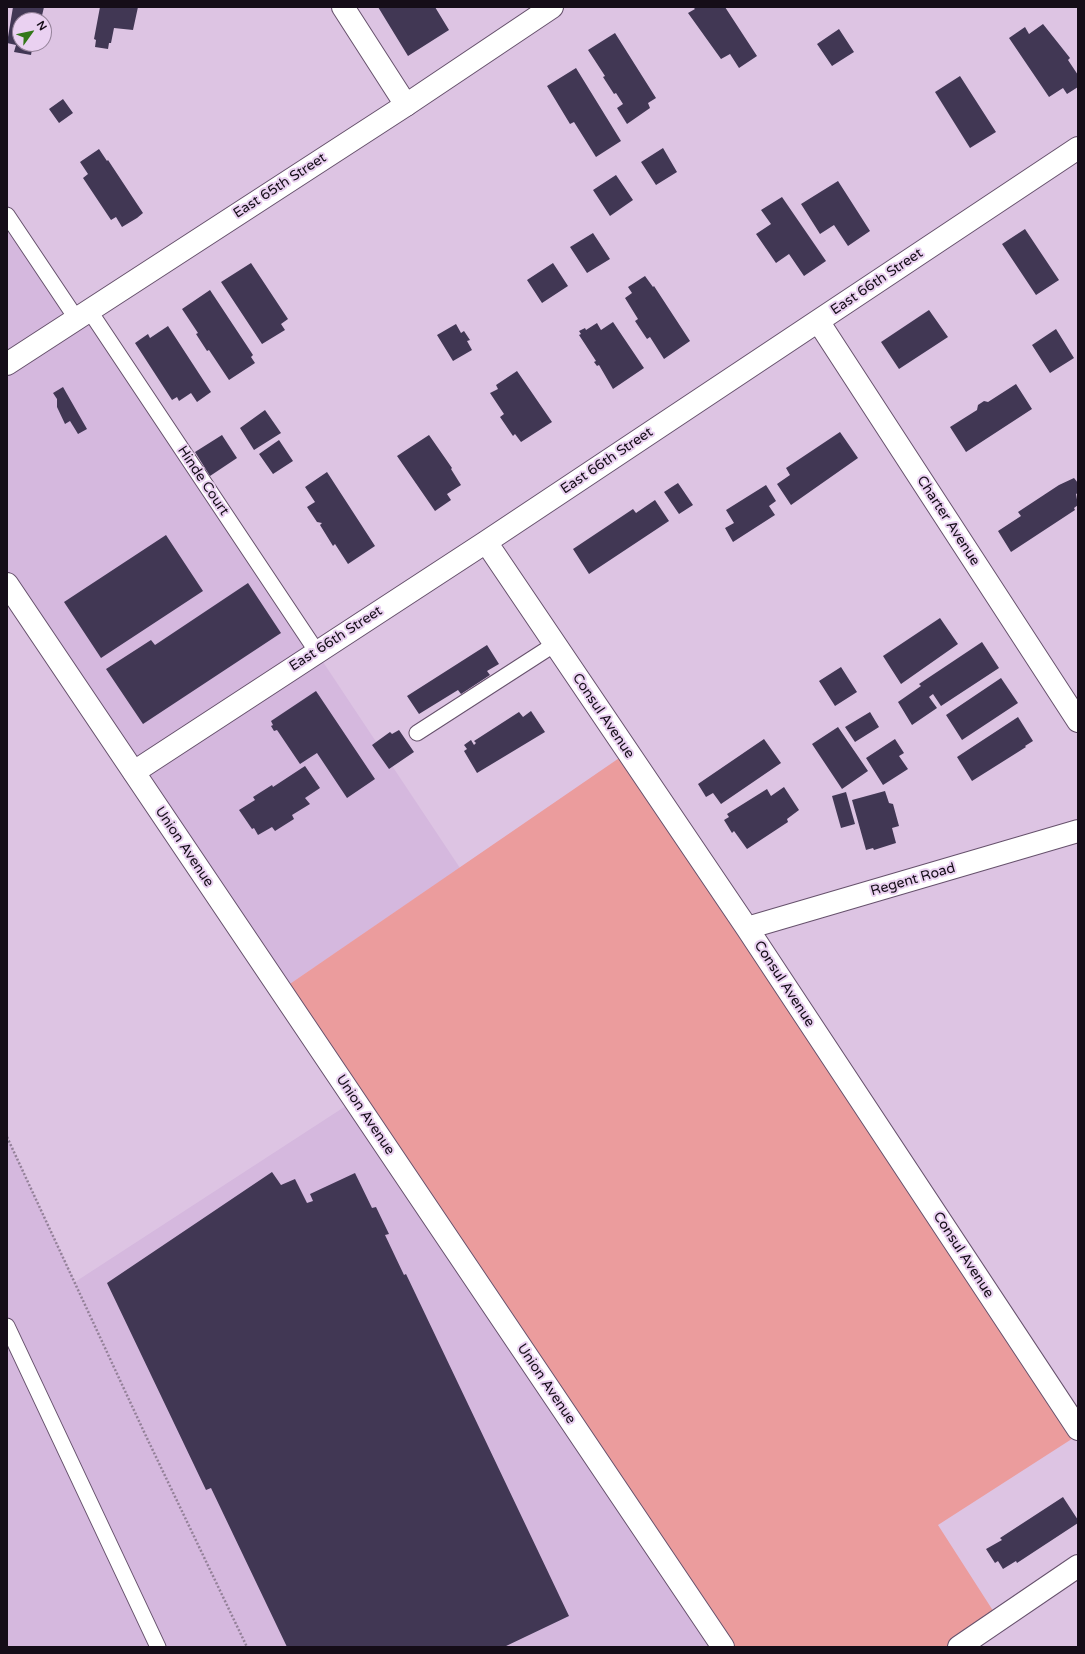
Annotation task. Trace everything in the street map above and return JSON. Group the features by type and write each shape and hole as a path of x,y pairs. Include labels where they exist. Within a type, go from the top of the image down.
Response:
{"street":[{"path":"343,7 406,104"},
{"name":"East 65th Street","path":"7,364 552,7"},
{"name":"East 66th Street","path":"134,772 486,542 1078,148"},
{"name":"Charter Avenue","path":"818,321 1078,721"},
{"name":"Consul Avenue","path":"486,542 748,928 1078,1429"},
{"name":"Union Avenue","path":"7,584 723,1647"},
{"name":"Regent Road","path":"748,928 1078,831"},
{"path":"959,1647 1078,1566"}],"lane":[{"name":"Hinde Court","path":"7,215 82,314 317,652"},
{"path":"417,733 555,644"},
{"path":"7,1326 158,1647"}],"path":[{"path":"7,1137 142,1427 247,1647"}],"shaded area":[{"path":"7,215 76,318 89,310 460,868 281,990 7,584"},
{"path":"628,752 1078,1435 938,1525 999,1620 959,1647 723,1647 281,990"},
{"path":"355,1100 723,1647 7,1647 7,1137 75,1282"}],"building":[{"path":"13,7 44,7 43,12 12,12"},
{"path":"100,7 138,7 133,30 114,28 111,43 109,43 108,49 95,47 96,40 94,39"},
{"path":"378,7 435,7 449,30 408,56"},
{"path":"693,7 725,7 757,56 739,68 730,54 721,59 688,13 695,9"},
{"path":"12,13 12,44 7,43"},
{"path":"1043,24 1070,58 1068,60 1078,75 1078,87 1067,94 1063,88 1049,97 1009,38 1025,27 1029,34"},
{"path":"839,29 854,52 832,66 817,44"},
{"path":"615,33 656,98 648,103 650,108 627,124 617,108 623,104 616,93 614,94 603,77 605,76 588,50"},
{"path":"14,52 32,52 31,55"},
{"path":"576,68 621,141 596,157 574,122 570,124 547,86"},
{"path":"960,76 996,132 970,148 935,92"},
{"path":"63,99 73,113 59,123 49,109"},
{"path":"663,148 677,172 656,185 641,162"},
{"path":"99,149 143,213 122,227 116,217 111,220 83,178 88,174 80,162"},
{"path":"616,175 633,200 610,216 593,190"},
{"path":"838,181 870,231 848,246 834,225 820,234 801,204"},
{"path":"782,197 826,261 804,276 789,254 776,263 756,234 771,224 761,210"},
{"path":"1025,229 1059,280 1036,295 1002,244"},
{"path":"593,233 610,259 587,273 570,247"},
{"path":"251,263 288,319 281,324 285,330 262,344 221,282"},
{"path":"553,263 568,286 542,303 527,280"},
{"path":"645,276 653,287 654,286 690,341 664,359 650,337 647,339 635,321 638,319 625,298 632,293 628,287"},
{"path":"210,290 253,355 251,357 255,363 229,380 209,350 207,351 196,334 198,333 182,309"},
{"path":"929,310 948,337 899,369 881,342"},
{"path":"613,322 644,368 613,389 599,365 597,366 594,362 596,361 579,335 581,334 579,331 585,328 586,330 597,323 601,330"},
{"path":"456,324 461,333 464,331 470,340 467,341 472,350 453,361 437,335"},
{"path":"168,326 211,392 197,402 191,393 179,401 177,397 172,400 135,343 148,334 150,338"},
{"path":"1056,329 1074,358 1050,373 1032,345"},
{"path":"517,371 552,422 521,442 515,434 513,436 500,417 504,414 490,393 498,389 496,385"},
{"path":"1016,384 1032,409 966,452 950,427 977,410 978,405 984,401 988,402"},
{"path":"63,387 87,429 78,434 70,421 65,424 57,407 57,399 53,393"},
{"path":"265,410 281,433 254,450 240,428"},
{"path":"840,432 858,458 791,505 777,484 790,475 786,468"},
{"path":"222,435 237,458 210,476 195,452"},
{"path":"429,435 452,468 451,469 461,485 447,494 451,500 435,511 397,456"},
{"path":"279,440 293,461 273,474 259,454"},
{"path":"327,472 375,546 348,564 335,544 333,546 320,525 322,523 317,522 307,507 315,502 305,487"},
{"path":"1074,478 1078,483 1078,493 1076,494 1078,505 1074,508 1075,510 1011,552 998,531 1021,516 1018,512 1059,485"},
{"path":"678,483 693,505 679,514 664,492"},
{"path":"766,485 776,501 769,506 775,515 733,542 725,528 734,523 726,510"},
{"path":"655,500 669,521 589,574 573,549 633,509 636,513"},
{"path":"166,535 203,591 101,658 64,602"},
{"path":"248,583 281,633 143,724 106,669 151,640 155,645"},
{"path":"940,618 958,644 901,684 883,656"},
{"path":"982,642 999,668 941,706 933,694 929,697 937,708 912,725 898,702 921,686 919,684"},
{"path":"487,645 499,664 487,671 490,675 461,694 458,690 419,714 407,696"},
{"path":"841,667 857,692 835,706 819,681"},
{"path":"1001,678 1018,703 962,740 946,715"},
{"path":"316,691 375,779 347,798 317,753 300,764 277,730 274,731 271,726 273,725 271,721"},
{"path":"531,711 545,732 477,773 464,751 467,749 464,745 471,740 474,745 476,743 474,741 519,712 523,717"},
{"path":"870,712 879,727 855,742 845,727"},
{"path":"1018,717 1033,741 972,781 957,757"},
{"path":"838,727 868,771 842,789 812,744"},
{"path":"399,730 414,752 389,769 372,745 390,732 392,734"},
{"path":"764,739 781,763 721,804 713,793 706,797 698,784"},
{"path":"895,739 904,753 899,756 908,769 883,785 866,758"},
{"path":"305,766 320,788 305,798 310,804 292,815 294,819 275,831 272,827 258,835 239,810 255,800 253,797 272,785 273,787"},
{"path":"784,787 799,810 787,819 788,822 747,849 734,831 732,833 724,820 729,817 727,814 767,789 771,796"},
{"path":"885,791 889,803 893,804 899,826 892,828 896,843 874,850 873,848 866,850 852,800"},
{"path":"846,792 855,824 841,828 832,796"},
{"path":"272,1172 281,1185 295,1179 307,1203 313,1201 310,1194 355,1173 372,1208 376,1207 389,1234 385,1235 404,1275 406,1274 569,1616 504,1647 287,1647 211,1488 206,1490 107,1283"},
{"path":"1063,1497 1078,1520 1078,1523 1017,1563 1016,1561 1003,1569 998,1561 995,1563 986,1549 1002,1540 1000,1538"}]}
